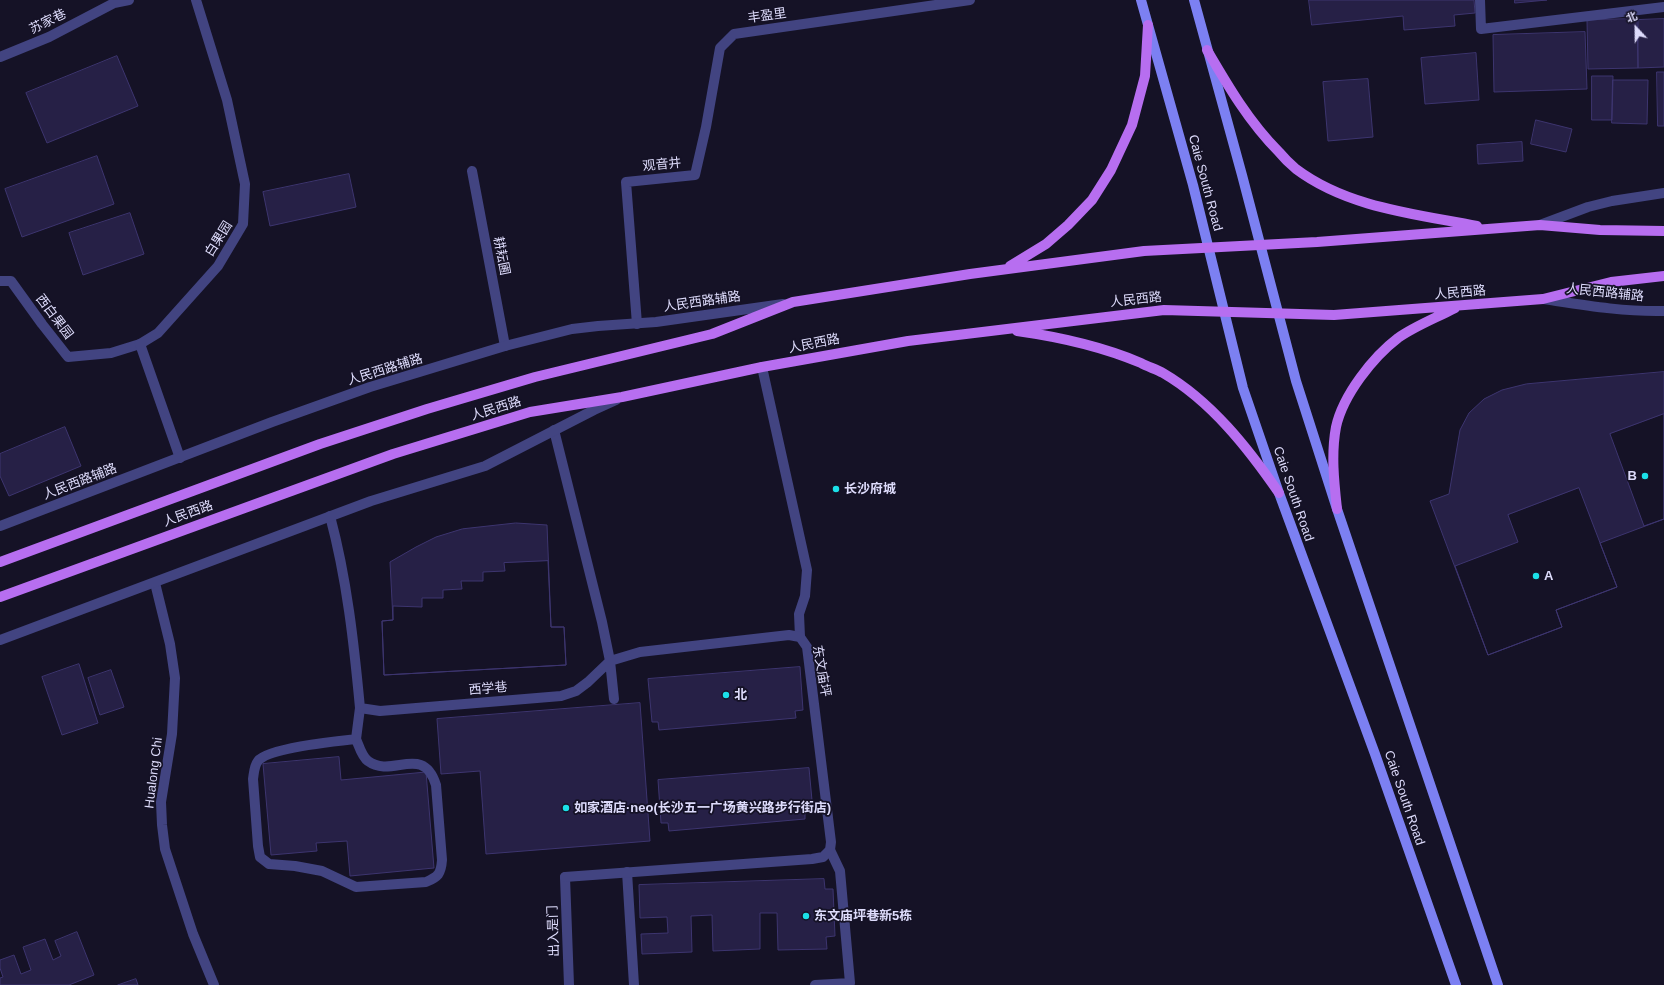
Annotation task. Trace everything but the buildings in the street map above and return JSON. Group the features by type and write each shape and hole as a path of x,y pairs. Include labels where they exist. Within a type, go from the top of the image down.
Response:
{"main road":[{"name":"Caie South Road","path":"1142,0 1193,185 1244,388 1278,493 1377,761 1456,985"},
{"path":"1194,0 1296,381 1337,509 1498,985"},
{"path":"1003,269 1046,244 1068,225 1092,200 1111,170 1132,125 1145,76 1148,25"},
{"path":"1207,50 1229,88 1271,144 1295,168 1308,177 1349,197 1380,207 1491,228"},
{"name":"人民西路","path":"0,562 320,444 420,411 535,377 712,334 793,302 1003,269 1144,251 1260,245 1540,225 1600,230 1661,231"},
{"name":"人民西路","path":"0,597 393,454 530,412 622,397 762,368 908,341 1004,329 1164,310 1334,315 1459,306 1543,299 1611,282 1664,276"},
{"path":"1337,509 1333,455 1337,426 1346,402 1363,374 1380,353 1399,337 1459,306"},
{"path":"1004,329 1057,336 1094,346 1127,357 1163,373 1190,392 1210,410 1260,466 1278,493"}],"street":[{"name":"苏家巷","path":"0,57 49,37 114,1 129,0"},
{"name":"白果园","path":"140,344 158,333 218,266 243,224 245,184 227,100 196,0"},
{"name":"丰盈里","path":"734,34 970,0"},
{"path":"1480,0 1481,29 1664,6"},
{"name":"观音井","path":"637,324 626,182 695,175 706,127 720,48 734,34"},
{"name":"耕耘圃","path":"472,171 505,346"},
{"path":"1540,225 1588,207 1606,202 1664,193"},
{"name":"西白果园","path":"0,281 11,281 68,357 111,353 140,344"},
{"name":"人民西路辅路","path":"1543,299 1626,310 1664,311"},
{"name":"人民西路辅路","path":"0,526 272,422 370,387 505,346 572,329 656,322 793,302"},
{"path":"140,344 180,458"},
{"name":"东文庙坪","path":"762,368 807,570 805,596 799,614 800,637 807,647 831,842 830,850 840,871 841,877 850,983 815,985"},
{"path":"0,640 371,501 484,466 622,397"},
{"path":"554,430 602,622 610,661 614,699"},
{"path":"330,516 343,571 352,631 360,708 356,739 367,760 378,766 415,763 425,766 433,774 436,785 442,860 441,869 436,878 426,882 356,887 322,871 295,866 268,864 260,857 254,779 254,769 258,760 270,755 304,746 356,739"},
{"name":"Hualong Chi","path":"154,583 170,644 175,678 172,734 161,802 165,849 192,934 214,985"},
{"name":"西学巷","path":"360,708 380,711 561,696 576,691 610,661 640,652 789,635 800,637"},
{"path":"634,985 627,872 812,859 823,857 830,850"},
{"name":"出入是门","path":"569,985 565,877 627,872"}],"place":[{"name":"B","path":"1645,476"},
{"name":"长沙府城","path":"836,489"},
{"name":"A","path":"1536,576"},
{"name":"北","path":"726,695"},
{"name":"如家酒店·neo(长沙五一广场黄兴路步行街店)","path":"566,808"},
{"name":"东文庙坪巷新5栋","path":"806,916"}]}
